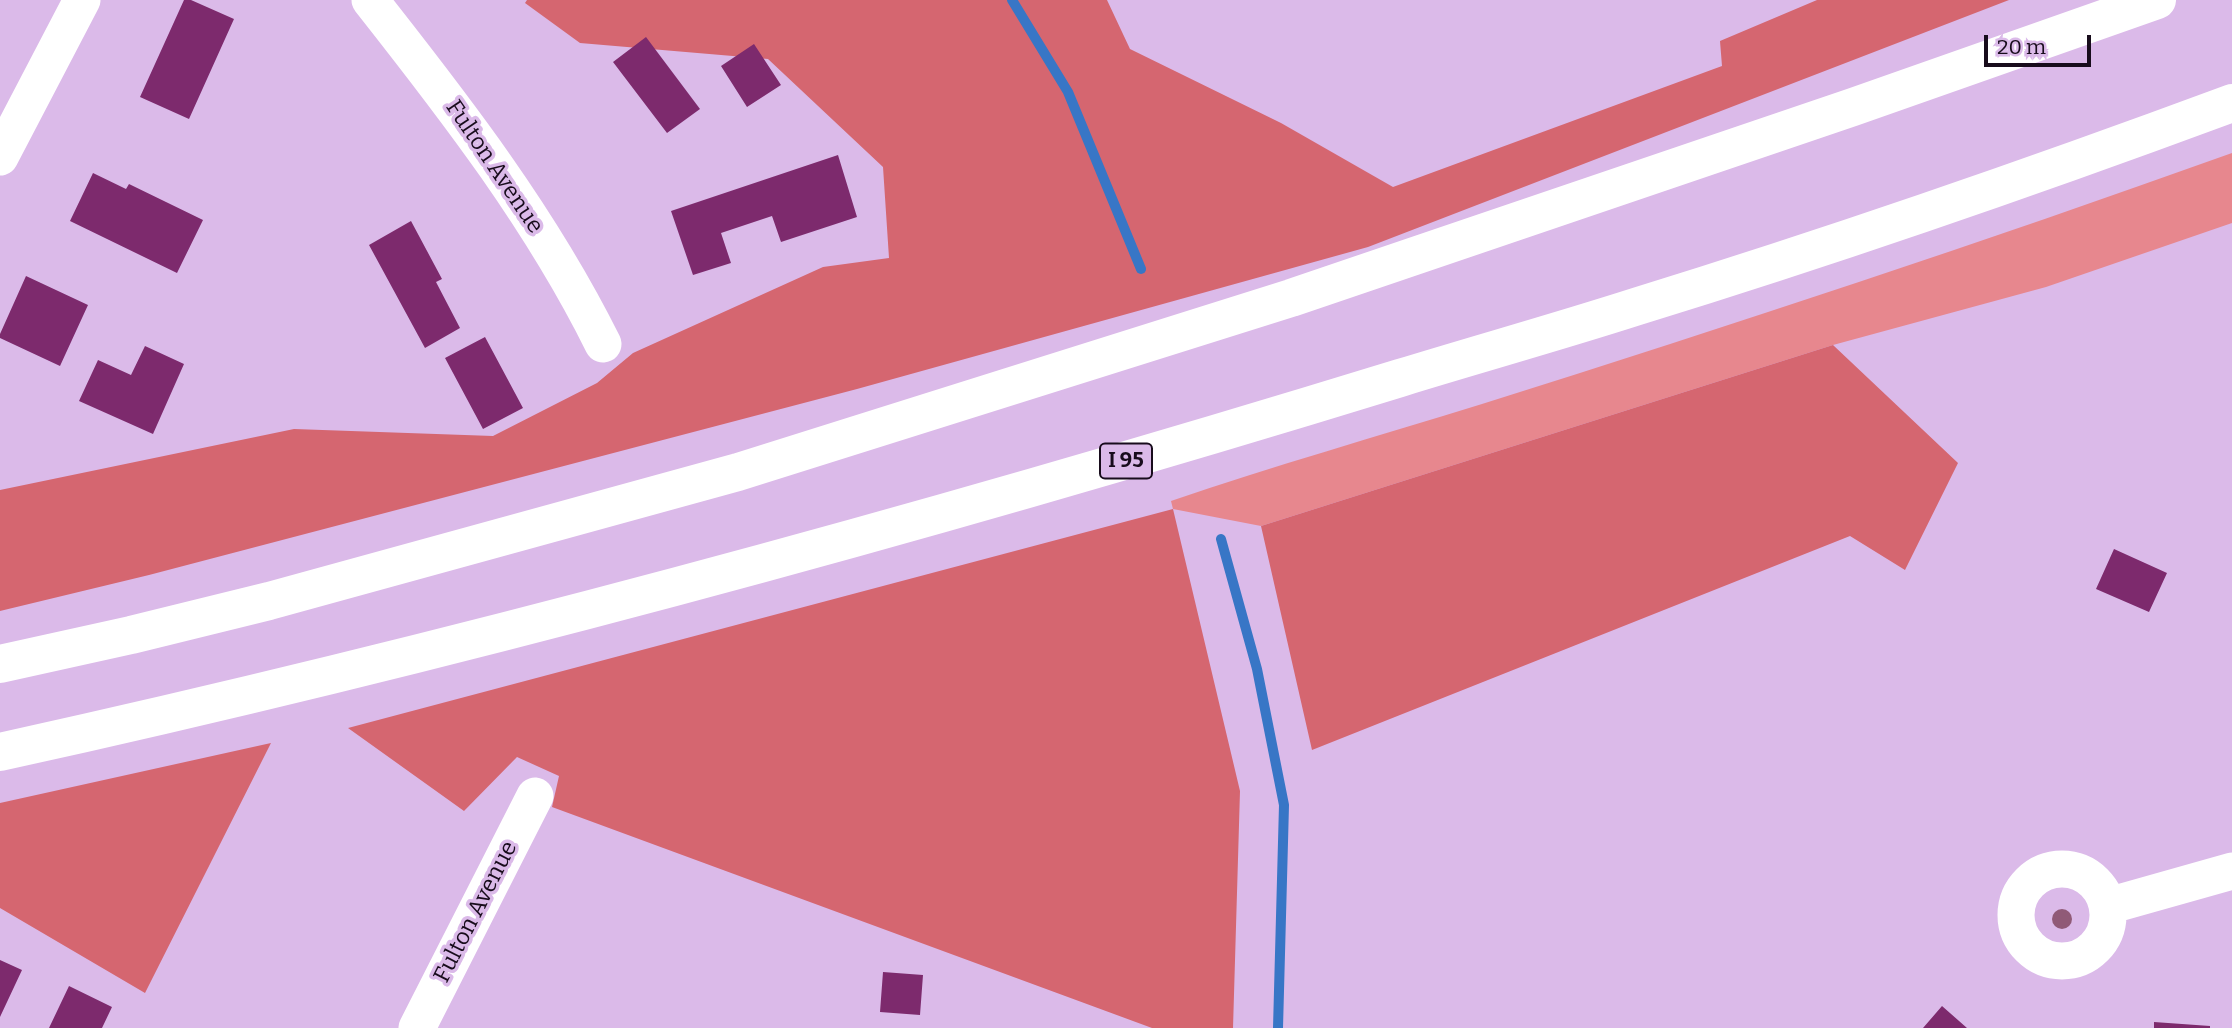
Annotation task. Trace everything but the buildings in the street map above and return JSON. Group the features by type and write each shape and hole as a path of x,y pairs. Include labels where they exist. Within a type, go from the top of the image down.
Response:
{"highway":[{"path":"0,664 269,601 738,472 1291,298 2157,0"},
{"name":"I 95","path":"0,752 162,716 541,622 1028,489 1695,288 1929,211 2232,103"}],"street":[{"path":"0,157 82,0"},
{"name":"Fulton Avenue","path":"369,0 492,158 583,303 603,344"},
{"name":"Fulton Avenue","path":"417,1028 535,796"},
{"path":"2108,906 2232,872"}],"shaded area":[{"path":"527,0 1107,0 1130,49 1281,123 1393,187 1722,66 1720,41 1817,0 2009,0 1368,247 857,389 149,575 0,611 0,490 294,429 493,436 597,383 633,353 823,267 889,258 883,167 768,59 580,43 525,3"},
{"path":"2232,153 2232,223 2046,287 1833,345 1261,526 1173,509 1171,501 1764,313"},
{"path":"1833,345 1958,463 1905,570 1850,536 1312,750 1261,526"},
{"path":"1173,509 1240,791 1233,1028 1152,1028 552,807 559,776 517,757 464,811 348,728"},
{"path":"271,743 145,993 0,908 0,803"}],"waterway":[{"path":"1012,0 1068,92 1141,269"},
{"path":"1221,539 1257,669 1284,805 1278,1028"}]}
